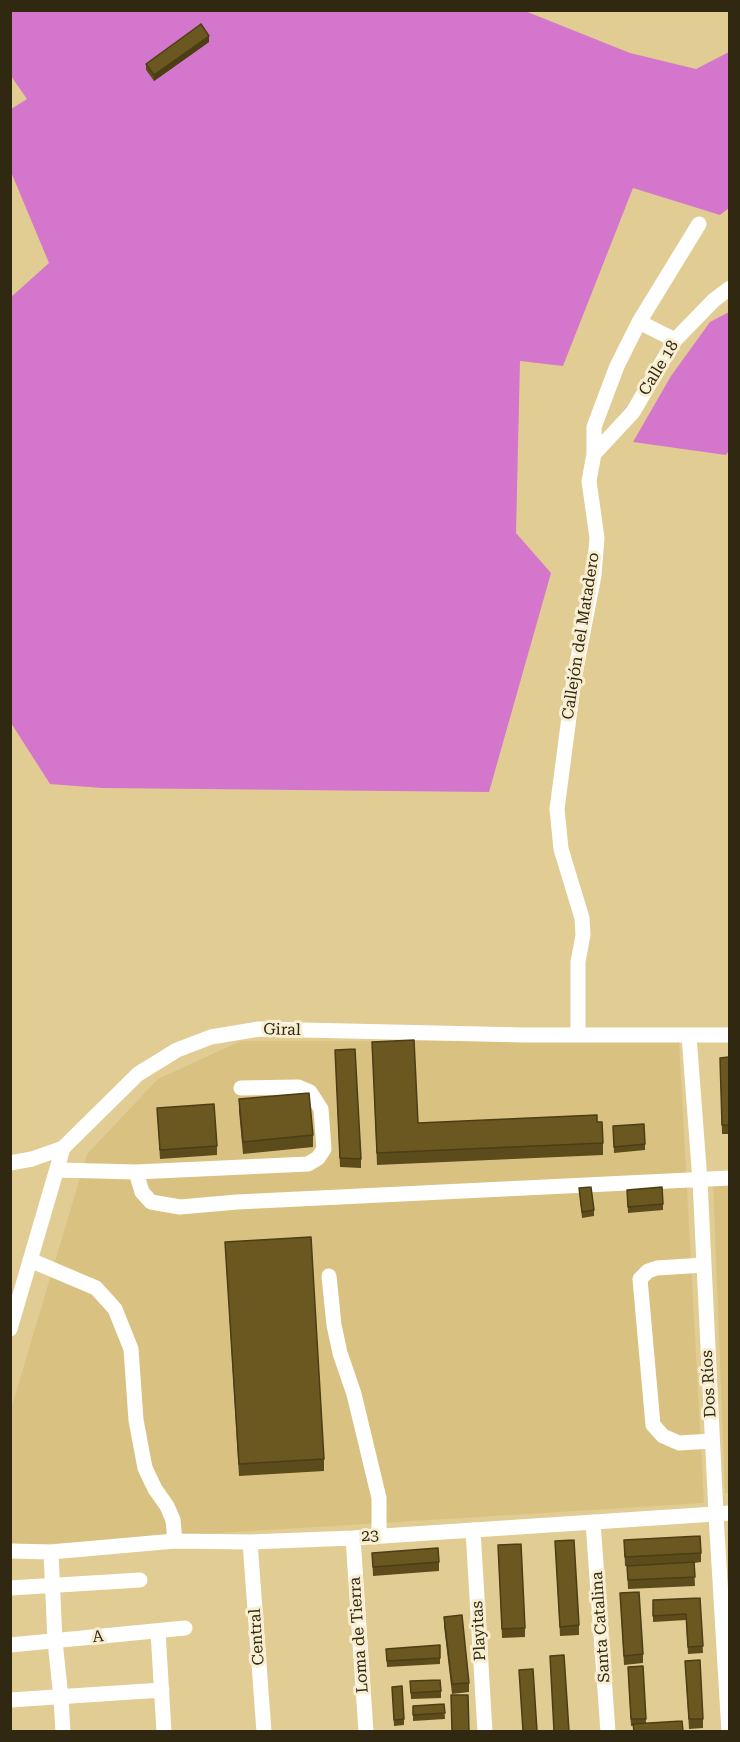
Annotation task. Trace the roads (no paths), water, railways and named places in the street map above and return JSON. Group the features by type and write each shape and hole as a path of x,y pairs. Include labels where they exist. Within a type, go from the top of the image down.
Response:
{"street":[{"name":"Callejón del Matadero","path":"578,1035 578,962 583,935 582,918 561,849 557,809 573,689 594,575 597,538 589,482 594,454 594,427 617,366 639,322 699,224"},
{"name":"Calle 18","path":"594,454 633,412 675,340 729,288"},
{"path":"639,322 675,340"},
{"name":"Giral","path":"63,1148 138,1074 177,1050 212,1037 259,1029 578,1035 729,1035"},
{"name":"Dos Ríos","path":"689,1036 700,1180 712,1441 722,1514 729,1731"},
{"path":"57,1170 136,1172 308,1164 318,1158 324,1149 321,1109 310,1092 298,1087 241,1088"},
{"path":"10,1163 32,1159 63,1148"},
{"path":"10,1329 63,1148"},
{"path":"136,1172 142,1192 151,1202 180,1207 237,1202 729,1178"},
{"path":"30,1260 96,1288 115,1309 131,1349 136,1420 145,1468 170,1513 176,1541"},
{"path":"704,1265 657,1268 648,1271 640,1280 653,1425 663,1436 679,1443 712,1441"},
{"path":"329,1276 334,1324 340,1353 357,1406 380,1498 379,1536"},
{"name":"23","path":"10,1551 51,1552 176,1541 250,1542 353,1538 722,1514"},
{"name":"Santa Catalina","path":"593,1522 608,1731"},
{"name":"Playitas","path":"473,1530 485,1731"},
{"name":"Loma de Tierra","path":"353,1538 366,1731"},
{"name":"Central","path":"250,1542 264,1731"},
{"path":"51,1552 55,1641 63,1731"},
{"path":"10,1588 140,1580"},
{"name":"A","path":"10,1645 185,1628"},
{"path":"158,1631 164,1731"},
{"path":"10,1700 162,1690"}]}
